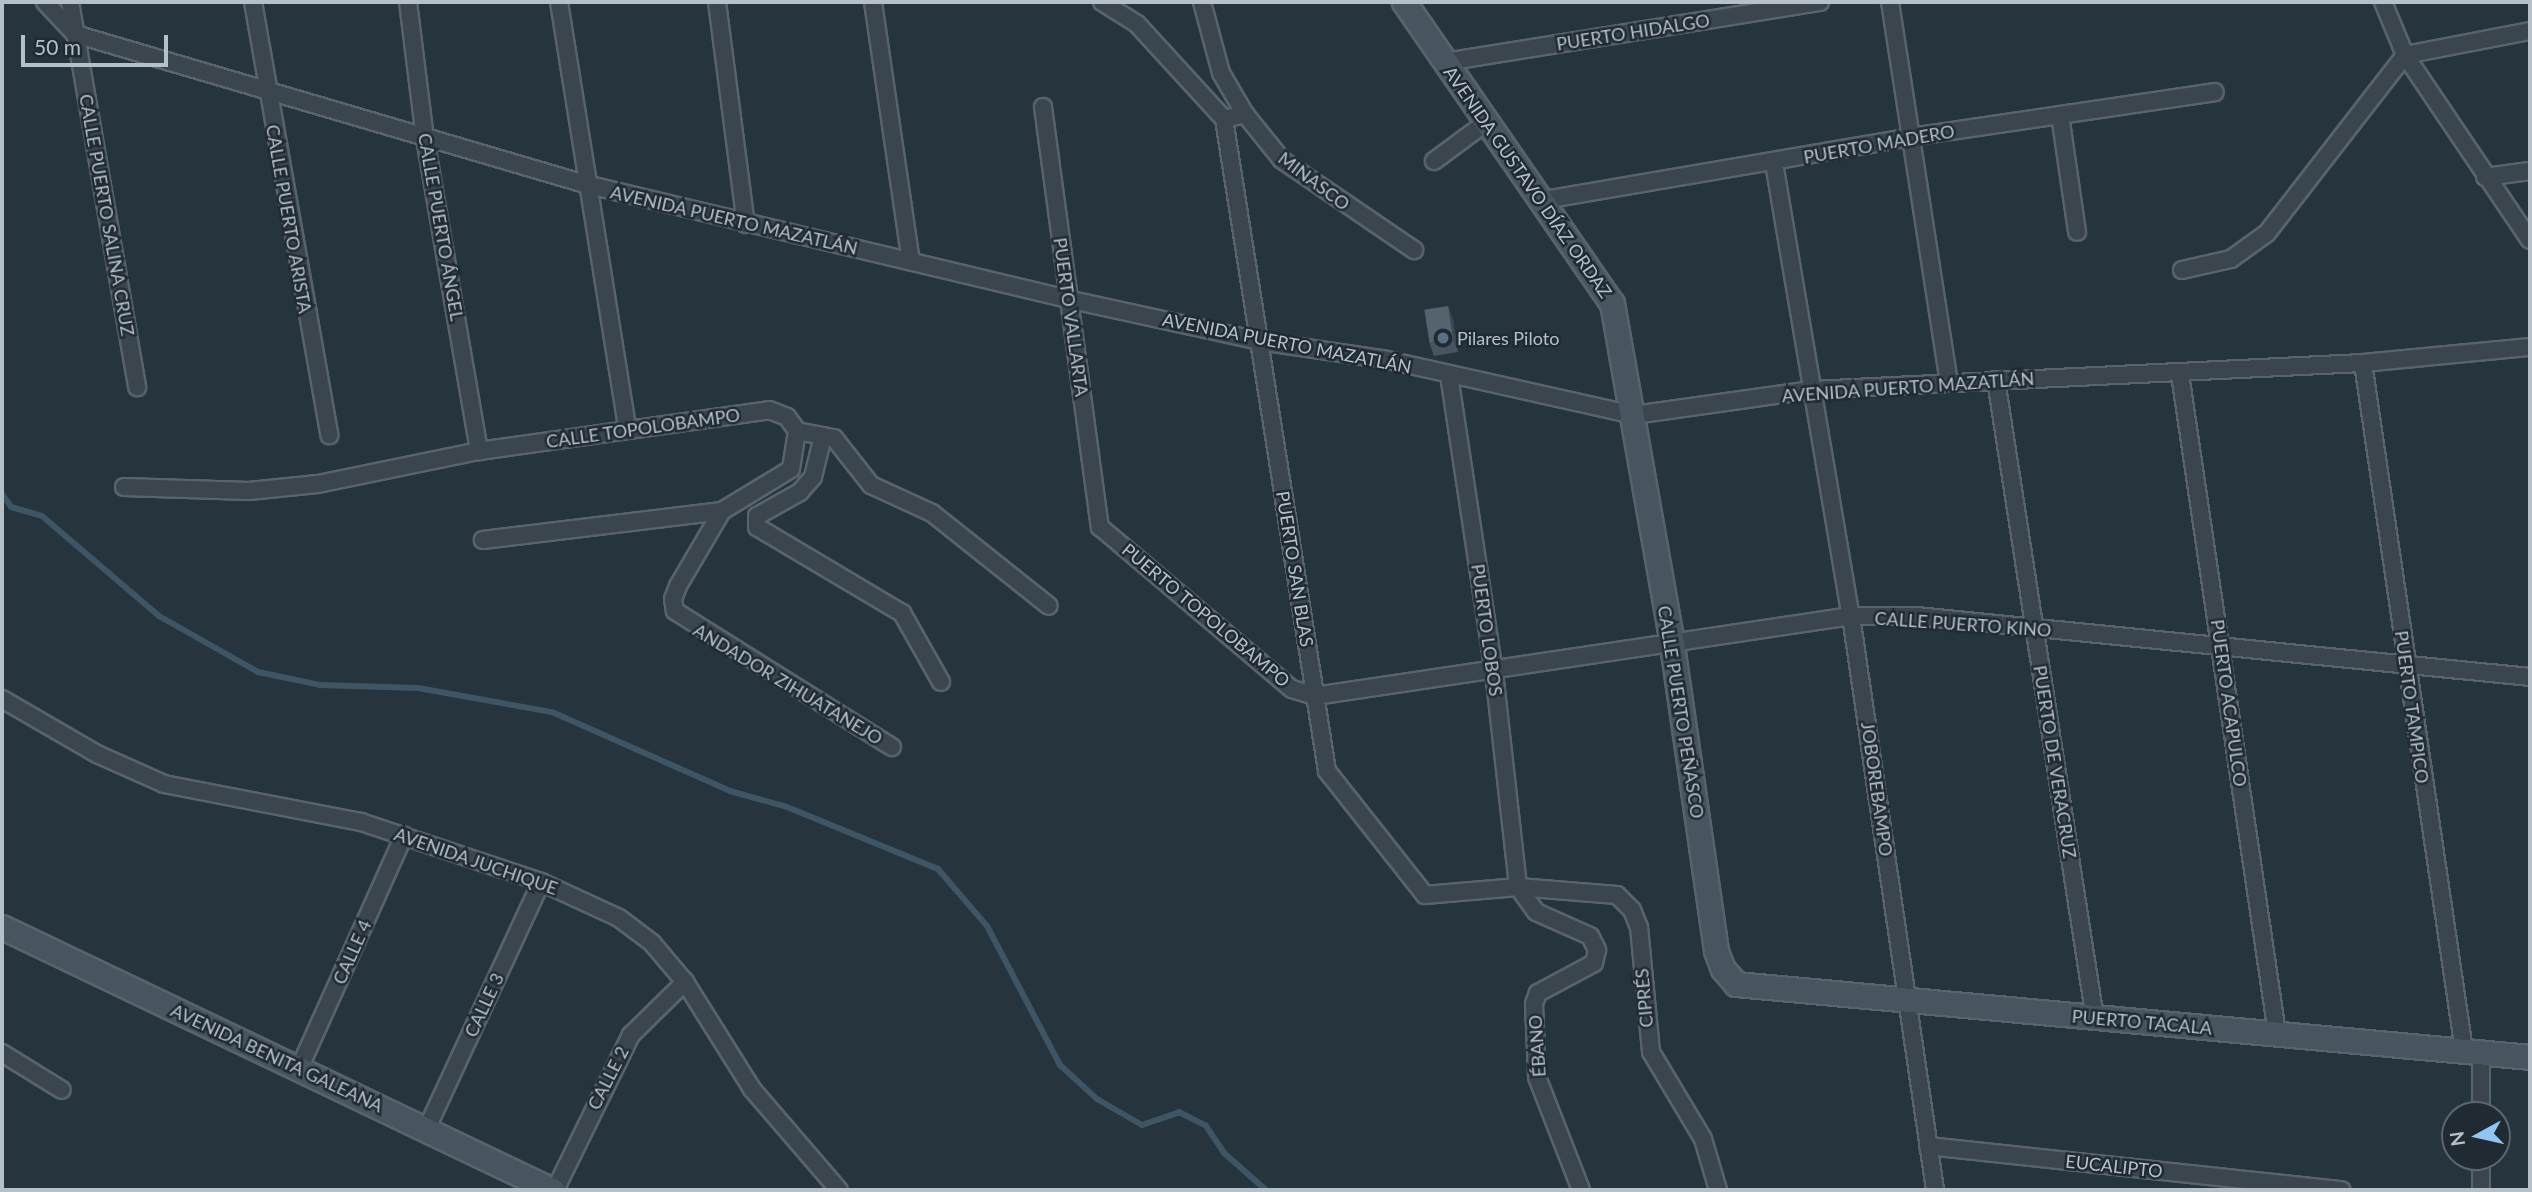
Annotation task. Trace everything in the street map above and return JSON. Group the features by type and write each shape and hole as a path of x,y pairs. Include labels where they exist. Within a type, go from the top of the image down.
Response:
{"street":[{"path":"45,2 75,34"},
{"name":"CALLE PUERTO SALINA CRUZ","path":"69,2 137,387"},
{"name":"CALLE PUERTO ARISTA","path":"253,2 265,91 329,435"},
{"name":"CALLE PUERTO ÁNGEL","path":"408,2 425,138 479,451"},
{"path":"559,2 585,184 627,428"},
{"path":"717,2 746,224"},
{"path":"873,2 911,261"},
{"path":"1102,2 1137,24 1224,119 1245,114"},
{"name":"MINASCO","path":"1202,2 1221,73 1245,114 1298,174 1414,250"},
{"name":"AVENIDA GUSTAVO DÍAZ ORDAZ","path":"1404,2 1612,303 1634,415"},
{"name":"PUERTO HIDALGO","path":"1445,62 1820,2"},
{"path":"1890,2 1949,382"},
{"path":"2383,2 2405,55 2530,240"},
{"path":"2182,270 2231,259 2267,233 2405,55 2530,31"},
{"name":"AVENIDA PUERTO MAZATLÁN","path":"75,34 585,184 746,224 1259,341 1383,359 1634,415 1812,390 2180,374 2363,363 2530,347"},
{"name":"PUERTO MADERO","path":"1544,201 1911,137 2215,92"},
{"name":"PUERTO VALLARTA","path":"1043,107 1100,527"},
{"path":"2060,115 2077,232"},
{"name":"PUERTO SAN BLAS","path":"1224,119 1327,771 1425,895 1518,887"},
{"path":"1434,161 1488,121"},
{"name":"JOBOREBAMPO","path":"1774,163 1851,616 1935,1190"},
{"path":"2485,177 2530,171"},
{"name":"PUERTO TAMPICO","path":"2363,363 2405,665 2473,1051 2479,1101"},
{"name":"PUERTO ACAPULCO","path":"2180,374 2277,1033"},
{"name":"PUERTO LOBOS","path":"1449,375 1494,672 1518,887"},
{"name":"PUERTO DE VERACRUZ","path":"1996,380 2095,1020"},
{"name":"CALLE TOPOLOBAMPO","path":"124,487 249,491 318,484 479,451 769,410 787,417 797,431"},
{"name":"CALLE PUERTO PEÑASCO","path":"1634,415 1672,645 1716,951 1723,969 1736,984 1755,989"},
{"path":"483,540 722,511 791,469 797,431 834,439 871,485 932,513 1049,606"},
{"path":"822,436 813,477 800,492 757,516 757,527 902,612 941,682"},
{"name":"ANDADOR ZIHUATANEJO","path":"722,511 678,586 673,599 675,611 892,747"},
{"name":"PUERTO TOPOLOBAMPO","path":"1100,527 1293,689 1315,696"},
{"name":"CALLE PUERTO KINO","path":"1315,696 1494,672 1851,616 1916,616 2530,677"},
{"name":"AVENIDA JUCHIQUE","path":"2,699 97,754 164,784 361,822 541,883 619,918 652,943 685,982 752,1089 839,1190"},
{"name":"CALLE 4","path":"299,1069 404,835"},
{"name":"CALLE 3","path":"427,1128 541,883"},
{"name":"ÉBANO","path":"1518,887 1536,912 1590,936 1597,950 1594,962 1538,993 1534,1004 1537,1077 1581,1190"},
{"name":"CIPRÉS","path":"1518,887 1617,895 1632,910 1639,927 1651,1052 1703,1139 1718,1190"},
{"name":"AVENIDA BENITA GALEANA","path":"2,927 553,1190"},
{"name":"CALLE 2","path":"553,1190 631,1035 685,982"},
{"name":"PUERTO TACALA","path":"1755,989 1908,997 2095,1020 2277,1033 2530,1057"},
{"path":"2,1054 62,1090"},
{"name":"EUCALIPTO","path":"1928,1146 2342,1190"},
{"path":"2481,1171 2481,1190"}],"building":[{"path":"1448,306 1453,339 1429,342 1424,310"}],"waterway":[{"path":"2,494 11,507 42,516 159,616 258,672 320,685 418,688 552,712 730,791 787,807 938,869 987,926 1060,1065 1097,1099 1142,1125 1179,1112 1206,1126 1224,1153 1266,1190"}],"place":[{"name":"Pilares Piloto","path":"1443,338"}]}
